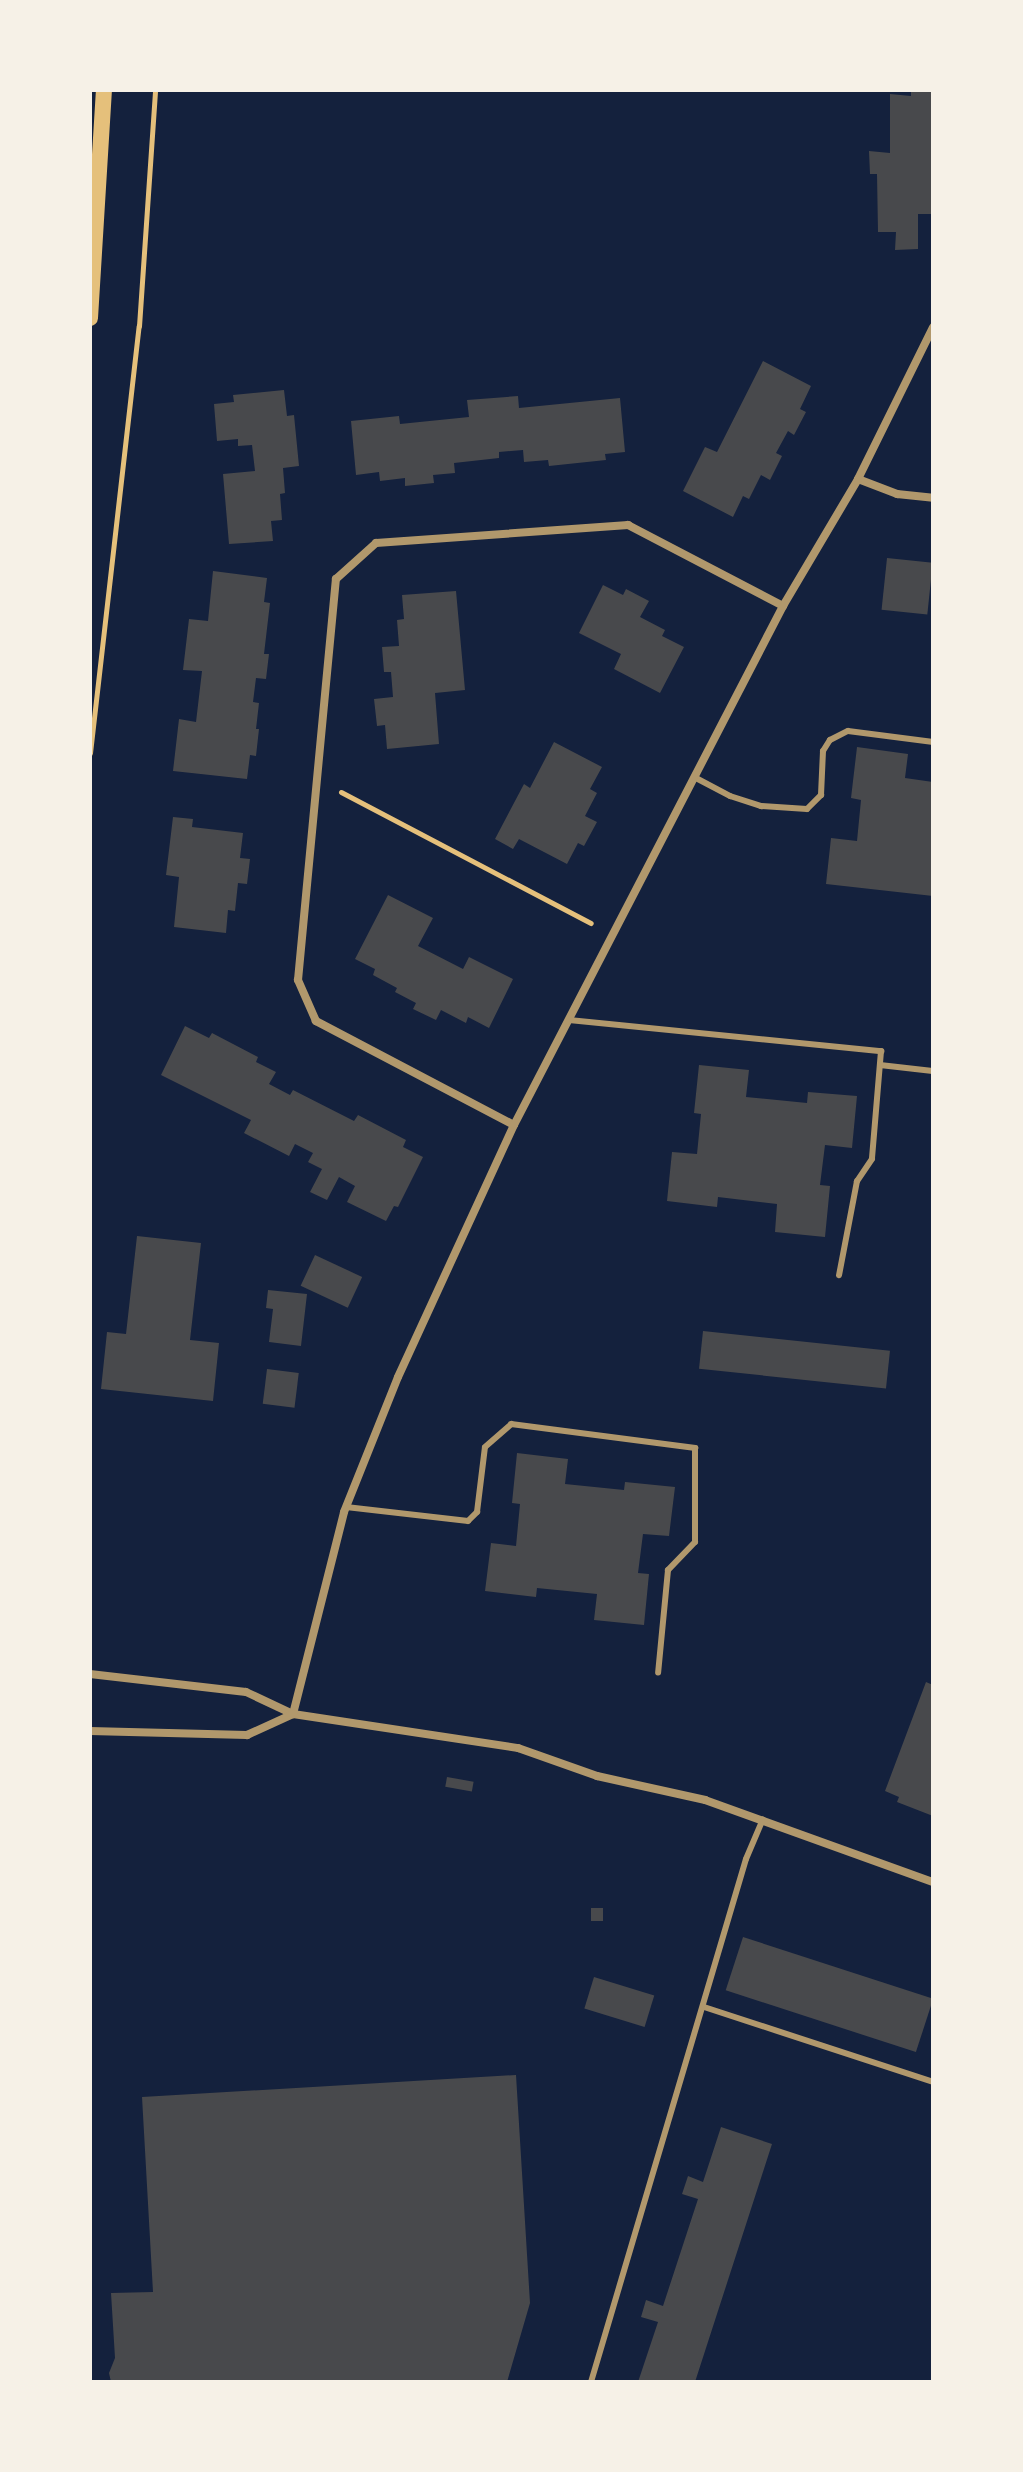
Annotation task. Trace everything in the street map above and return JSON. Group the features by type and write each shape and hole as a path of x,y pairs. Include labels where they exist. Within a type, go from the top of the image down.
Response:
{"main road":[{"path":"90,318 104,90"}],"street":[{"path":"293,1714 346,1507 398,1377 514,1125 783,606 858,479 933,327"},
{"path":"858,479 897,494 933,498"},
{"path":"514,1125 316,1021 298,980 336,579 376,543 628,525 783,606"},
{"path":"90,1674 246,1692 293,1714 518,1748 597,1776 705,1800 933,1882"},
{"path":"90,1731 247,1735 293,1714"}],"lane":[{"path":"694,777 730,796 761,806 807,809 821,795 823,751 848,731 933,742"},
{"path":"569,1020 881,1051 872,1159 857,1181 839,1275"},
{"path":"880,1065 933,1071"},
{"path":"346,1507 468,1521 477,1512 485,1447 511,1424 695,1448 695,1542 668,1570 658,1673"},
{"path":"591,2382 746,1859 763,1819"},
{"path":"704,2007 933,2082"}],"path":[{"path":"90,753 139,326 155,90"},
{"path":"316,789 344,793 613,934"}],"building":[{"path":"911,90 933,90 933,214 918,214 918,249 895,250 896,232 878,232 877,174 870,174 869,151 890,153 890,94 911,96"},
{"path":"763,361 811,386 800,409 806,412 794,435 788,431 776,453 782,456 770,480 761,475 749,499 743,496 733,517 683,491 705,447 717,452"},
{"path":"284,390 287,416 294,415 299,466 283,468 285,493 280,494 282,520 271,521 273,541 229,544 223,474 255,471 252,445 238,446 238,439 217,441 214,404 234,402 233,395"},
{"path":"518,396 519,408 620,398 625,452 605,454 606,460 549,466 548,460 524,462 523,450 499,452 499,458 454,463 455,473 433,475 434,483 405,486 405,478 380,481 379,472 356,475 351,421 399,416 400,424 469,417 467,400"},
{"path":"887,558 933,563 927,615 882,610"},
{"path":"213,571 267,578 264,602 270,603 264,654 269,654 266,679 256,678 253,702 259,703 256,729 259,729 256,756 250,755 247,779 173,771 179,719 196,722 202,671 183,670 189,619 208,621"},
{"path":"603,585 623,595 626,589 649,601 640,617 665,630 662,636 684,647 660,693 614,669 621,654 579,633"},
{"path":"456,591 465,690 435,693 439,744 387,749 385,725 377,726 374,699 393,697 391,672 384,672 382,647 399,646 397,620 404,619 402,595"},
{"path":"554,742 602,767 590,789 597,793 585,816 597,822 584,846 578,843 567,864 519,839 513,849 495,839 524,784 530,788"},
{"path":"857,747 908,754 905,778 933,782 933,896 826,884 831,838 857,841 861,800 851,798"},
{"path":"173,817 193,819 192,827 243,833 240,858 250,859 247,884 238,883 235,911 228,910 226,933 174,927 179,877 166,875"},
{"path":"388,895 433,918 418,946 463,969 469,957 513,979 489,1028 468,1017 466,1023 441,1010 436,1020 413,1009 416,1003 373,975 375,969 355,959"},
{"path":"185,1026 209,1038 212,1033 258,1057 256,1062 276,1072 269,1084 290,1095 293,1090 354,1121 358,1115 406,1140 403,1147 423,1157 398,1207 394,1206 386,1221 347,1202 355,1186 339,1177 327,1200 310,1192 322,1169 308,1162 313,1153 295,1144 289,1156 244,1133 251,1120 161,1075"},
{"path":"699,1065 749,1070 746,1097 807,1103 808,1092 857,1096 852,1148 825,1145 820,1185 830,1186 825,1237 775,1232 777,1204 718,1197 717,1207 667,1201 672,1152 697,1154 701,1114 694,1113"},
{"path":"137,1236 201,1243 190,1340 219,1343 213,1401 101,1389 107,1332 126,1334"},
{"path":"315,1255 362,1277 348,1308 301,1286"},
{"path":"268,1290 307,1294 301,1346 269,1342 273,1309 266,1308"},
{"path":"703,1331 890,1351 886,1388 699,1369"},
{"path":"267,1369 299,1373 294,1408 263,1404"},
{"path":"517,1453 568,1459 565,1484 624,1490 625,1482 675,1487 669,1536 643,1534 638,1573 649,1574 644,1625 594,1620 597,1594 537,1588 536,1597 485,1591 491,1543 516,1546 520,1504 512,1503"},
{"path":"926,1682 933,1685 933,1816 897,1802 899,1797 885,1791"},
{"path":"447,1777 474,1782 472,1792 445,1787"},
{"path":"591,1908 603,1908 603,1921 591,1921"},
{"path":"743,1937 933,1999 916,2052 726,1990"},
{"path":"594,1977 654,1995 645,2027 584,2009"},
{"path":"516,2075 530,2303 507,2382 111,2382 109,2373 115,2358 111,2293 153,2292 142,2097"},
{"path":"721,2127 772,2144 695,2382 638,2382 658,2322 641,2317 646,2300 663,2306 698,2199 682,2194 688,2176 703,2182"}]}
